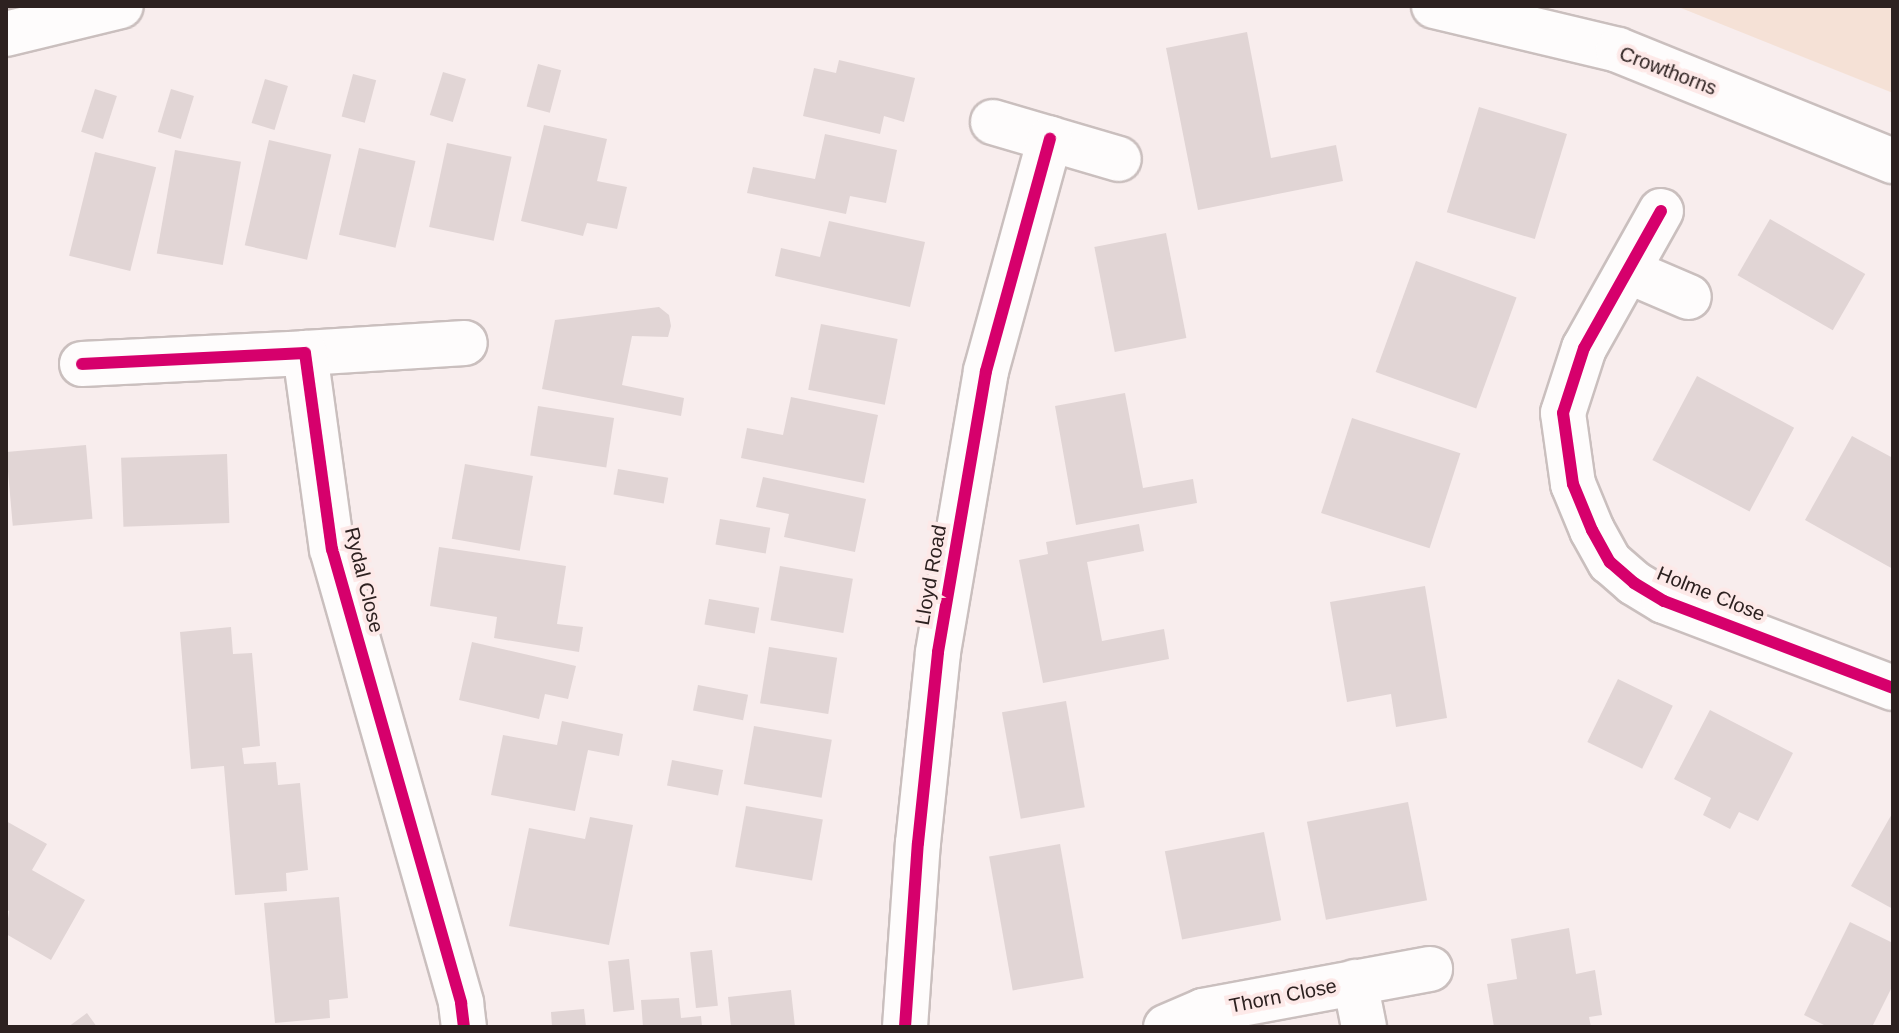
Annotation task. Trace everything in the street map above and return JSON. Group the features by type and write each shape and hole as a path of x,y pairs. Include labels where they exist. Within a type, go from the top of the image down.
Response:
{"street":[{"path":"6,34 121,6"},
{"name":"Crowthorns","path":"1434,6 1618,50 1893,161"},
{"path":"993,122 1119,159"},
{"name":"Lloyd Road","path":"905,1027 918,843 938,652 986,371 1050,139"},
{"name":"Holme Close","path":"1661,211 1584,348 1563,413 1573,484 1610,562 1634,583 1664,601 1893,688"},
{"path":"1628,271 1689,297"},
{"path":"82,364 465,343"},
{"name":"Rydal Close","path":"305,353 332,549 461,1003 464,1027"},
{"name":"Thorn Close","path":"1166,1027 1203,1011 1430,969"},
{"name":"Thorn Close","path":"1355,982 1364,1027"}],"shaded area":[{"path":"1676,6 1893,6 1893,93"}],"building":[{"path":"1247,32 1271,158 1336,145 1343,181 1198,210 1166,48"},
{"path":"839,60 915,78 904,122 884,116 880,134 803,116 814,68 836,73"},
{"path":"538,64 561,70 550,113 527,107"},
{"path":"443,72 466,79 453,122 430,115"},
{"path":"353,74 376,80 365,123 342,117"},
{"path":"265,79 288,86 275,130 252,123"},
{"path":"95,89 117,96 103,139 81,132"},
{"path":"171,89 194,96 181,139 158,132"},
{"path":"1479,107 1567,134 1535,239 1447,212"},
{"path":"544,125 607,139 597,181 627,187 617,229 587,223 583,236 521,221"},
{"path":"825,134 897,150 886,203 850,196 846,214 747,193 753,167 815,179"},
{"path":"269,140 331,154 307,260 245,245"},
{"path":"447,143 512,157 494,241 429,227"},
{"path":"359,148 416,161 395,248 339,235"},
{"path":"175,150 241,162 223,265 157,253"},
{"path":"95,152 156,167 130,271 69,256"},
{"path":"1770,219 1865,274 1833,330 1738,275"},
{"path":"829,221 925,242 910,307 775,276 781,248 820,257"},
{"path":"1166,233 1186,338 1115,352 1094,247"},
{"path":"1416,261 1517,298 1476,408 1376,372"},
{"path":"659,307 669,315 671,326 668,337 632,336 622,385 684,398 681,416 542,389 555,320"},
{"path":"821,324 898,339 885,405 808,390"},
{"path":"1697,376 1794,428 1750,512 1652,460"},
{"path":"1125,393 1143,488 1193,479 1197,503 1076,525 1055,406"},
{"path":"791,397 878,415 864,483 741,458 747,428 783,435"},
{"path":"538,406 614,418 606,467 530,455"},
{"path":"1352,418 1460,453 1430,548 1321,513"},
{"path":"1852,436 1893,458 1893,569 1805,520"},
{"path":"86,445 92,519 13,526 6,452"},
{"path":"227,454 229,523 123,527 121,458"},
{"path":"465,464 533,476 520,551 452,539"},
{"path":"618,469 668,478 664,503 613,495"},
{"path":"763,477 866,499 855,552 784,537 789,514 756,507"},
{"path":"720,519 770,528 766,553 715,545"},
{"path":"1139,524 1144,551 1087,562 1102,641 1164,629 1169,659 1043,683 1019,560 1048,554 1046,542"},
{"path":"439,547 566,566 557,624 583,627 579,652 494,638 497,617 430,606"},
{"path":"780,566 853,579 843,633 770,620"},
{"path":"1425,586 1447,718 1396,727 1391,694 1347,702 1330,602"},
{"path":"709,599 759,608 755,633 704,625"},
{"path":"231,627 233,654 252,653 260,746 242,748 244,764 276,762 278,785 300,783 308,870 286,873 287,891 235,895 224,766 191,769 180,632"},
{"path":"472,642 576,666 568,699 545,694 539,719 459,700"},
{"path":"769,647 837,658 828,714 760,703"},
{"path":"1618,679 1673,706 1642,769 1587,742"},
{"path":"698,685 748,695 743,720 693,711"},
{"path":"1066,701 1085,807 1021,819 1002,712"},
{"path":"1710,710 1793,753 1758,821 1739,812 1730,829 1703,815 1711,798 1674,779"},
{"path":"562,721 623,734 619,756 588,750 575,811 491,795 503,735 557,745"},
{"path":"754,726 832,740 822,798 744,784"},
{"path":"672,760 723,770 718,795 667,786"},
{"path":"1408,802 1427,900 1326,920 1307,822"},
{"path":"746,806 823,820 812,881 735,867"},
{"path":"1893,812 1893,909 1851,886"},
{"path":"590,817 633,825 609,945 509,926 529,828 585,839"},
{"path":"6,821 47,844 32,870 85,900 51,960 6,934 9,911 6,910"},
{"path":"1264,832 1281,920 1182,940 1165,851"},
{"path":"1060,844 1084,978 1013,990 989,857"},
{"path":"339,897 348,998 329,1000 330,1018 275,1023 264,903"},
{"path":"1850,922 1893,943 1893,985 1872,1027 1828,1027 1804,1015"},
{"path":"1569,928 1576,974 1595,970 1602,1015 1589,1017 1591,1027 1494,1027 1487,984 1517,979 1511,939"},
{"path":"712,950 718,1006 696,1008 690,952"},
{"path":"629,959 634,1010 613,1012 608,961"},
{"path":"791,990 795,1027 731,1027 728,997"},
{"path":"679,998 681,1018 701,1016 702,1027 643,1027 641,1000"},
{"path":"584,1009 586,1027 552,1027 551,1012"},
{"path":"87,1013 97,1027 68,1027"}],"cycle path":[{"path":"905,1027 918,843 938,652 986,371 1050,139"},
{"path":"1661,211 1584,348 1563,413 1573,484 1592,530 1610,562 1634,583 1664,601 1893,688"},
{"path":"82,364 305,353 332,549 461,1003 464,1027"}]}
